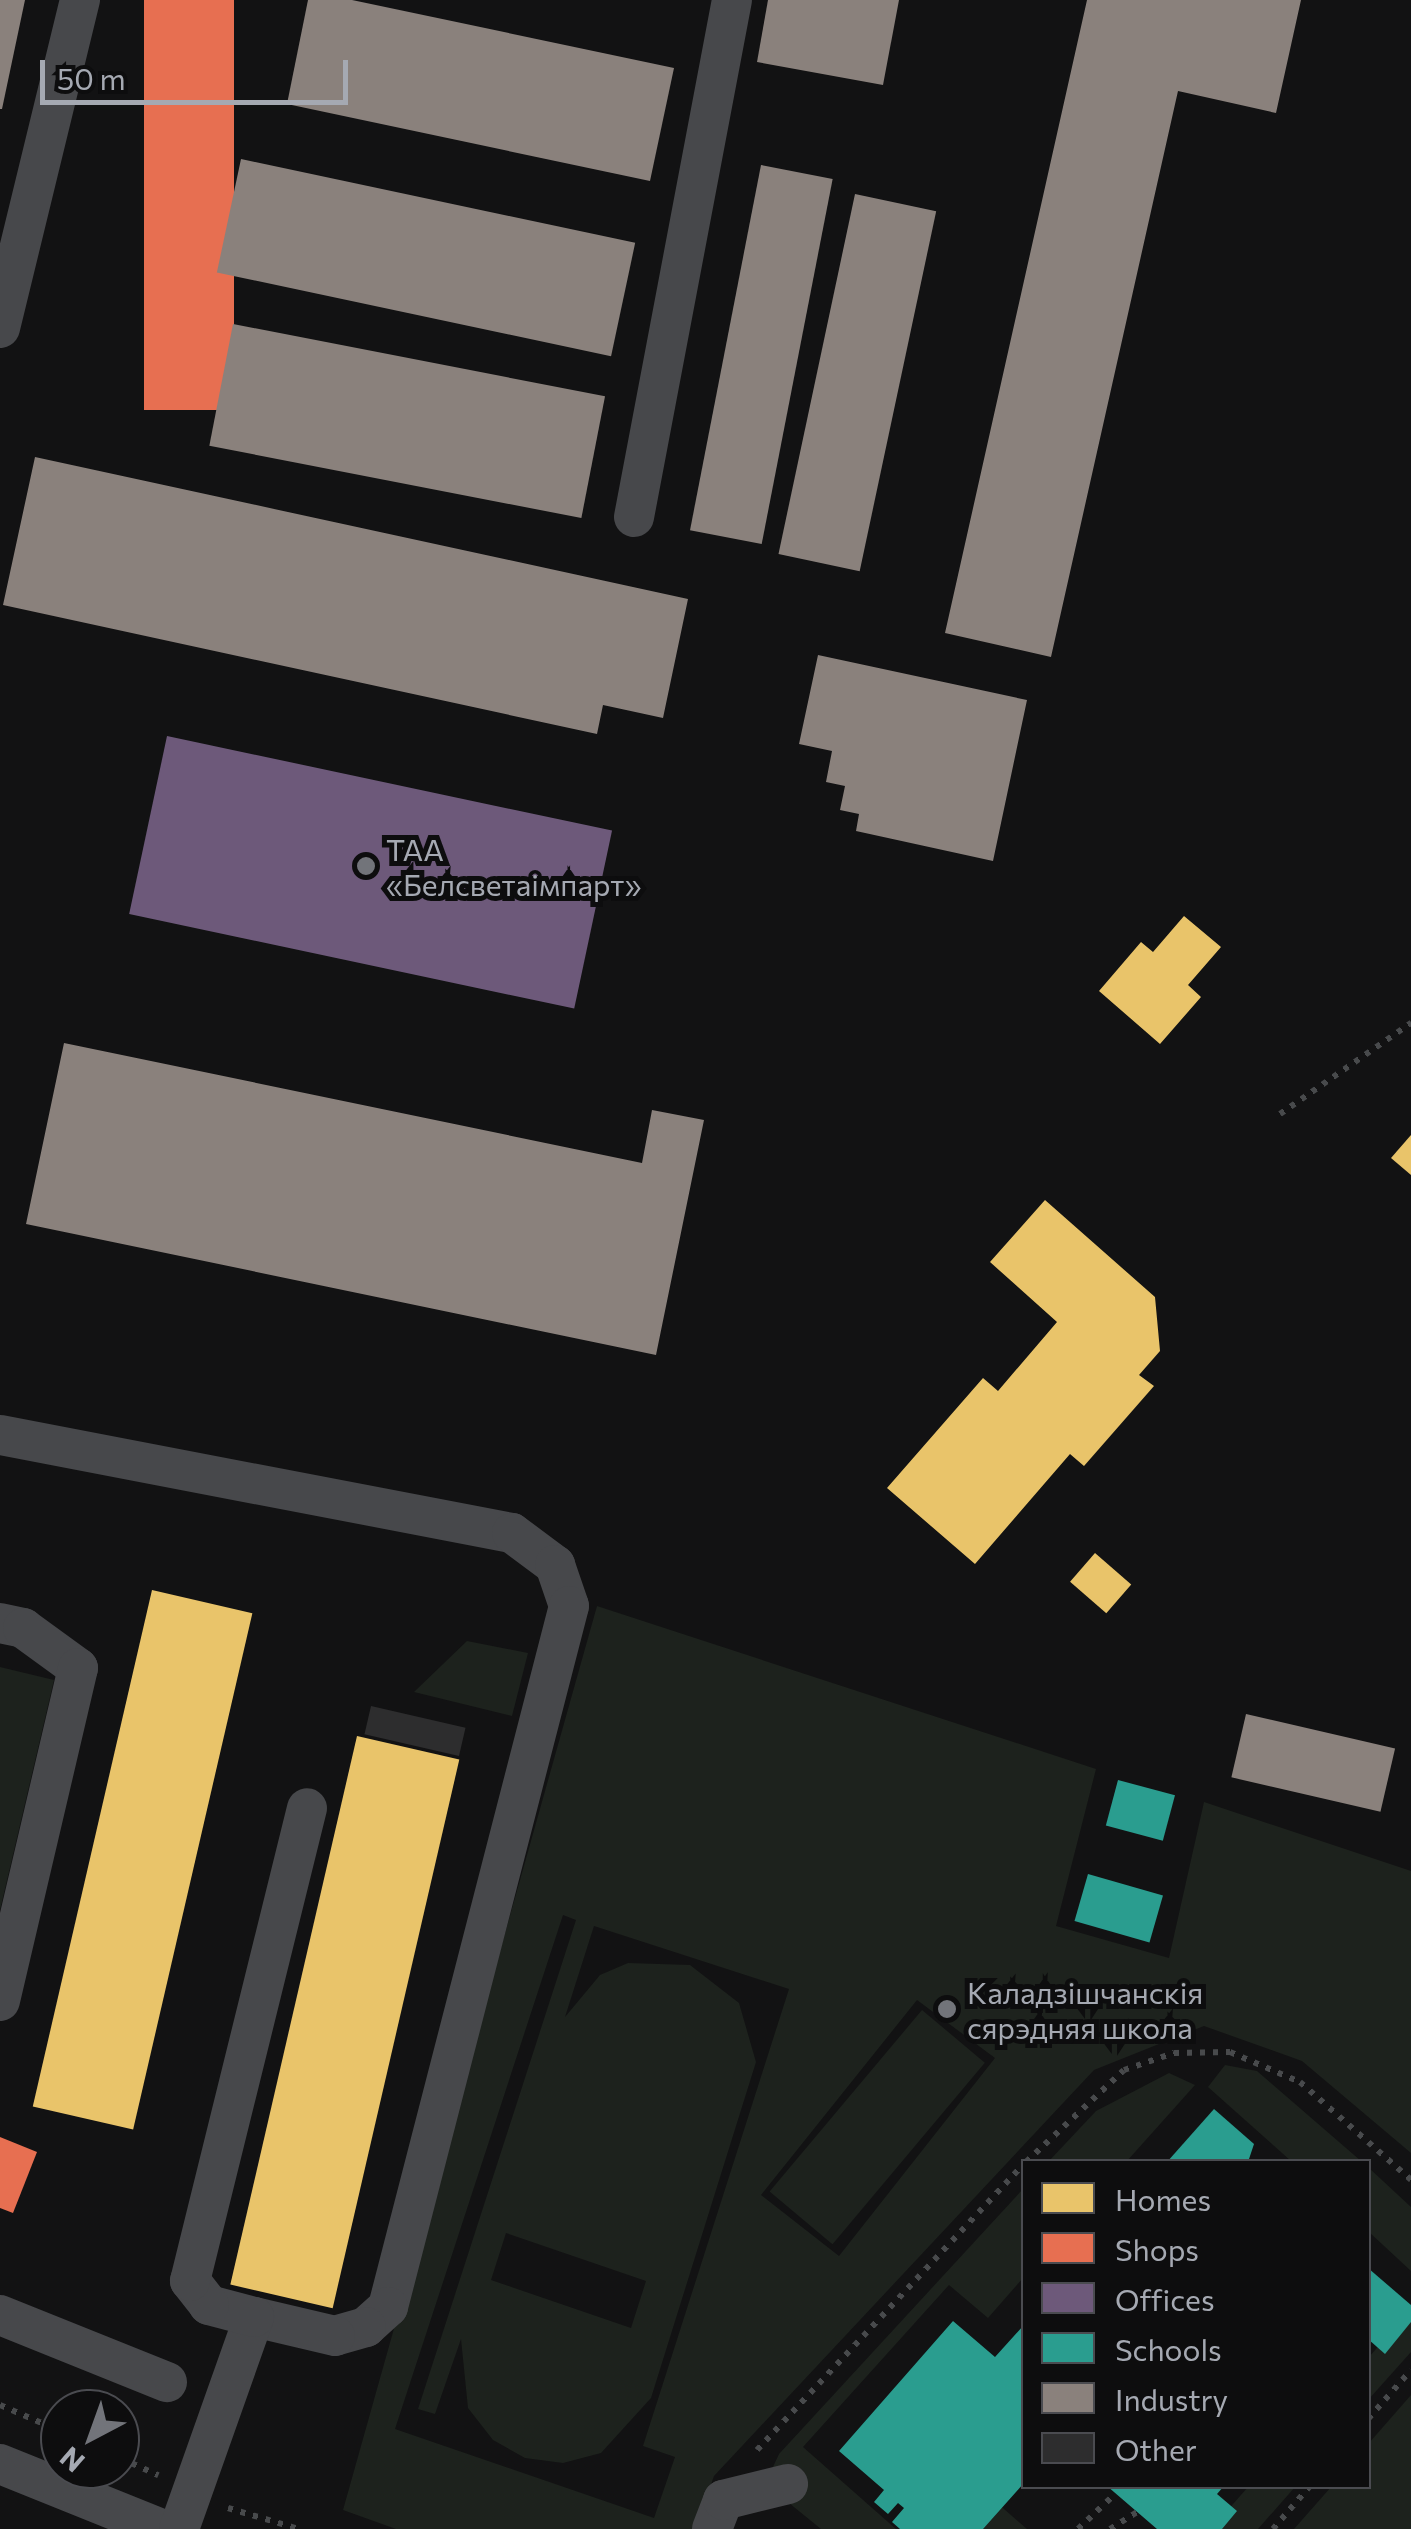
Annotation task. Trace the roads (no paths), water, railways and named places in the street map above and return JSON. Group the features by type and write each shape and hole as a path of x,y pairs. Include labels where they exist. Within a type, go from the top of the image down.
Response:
{"street":[{"path":"0,328 80,0"},
{"path":"634,517 732,0"},
{"path":"0,1436 512,1534 556,1565 568,1606 388,2307 366,2327 335,2336 209,2305 190,2281 307,1808"},
{"path":"0,1623 23,1628 78,1668 0,2001"},
{"path":"0,2315 167,2382"},
{"path":"179,2529 254,2317"},
{"path":"0,2464 162,2529"},
{"path":"712,2529 723,2500 788,2484"}],"place":[{"name":"ТАА «Белсветаімпарт»","path":"366,866"},
{"name":"Каладзішчанскія сярэдняя школа","path":"947,2009"}]}
